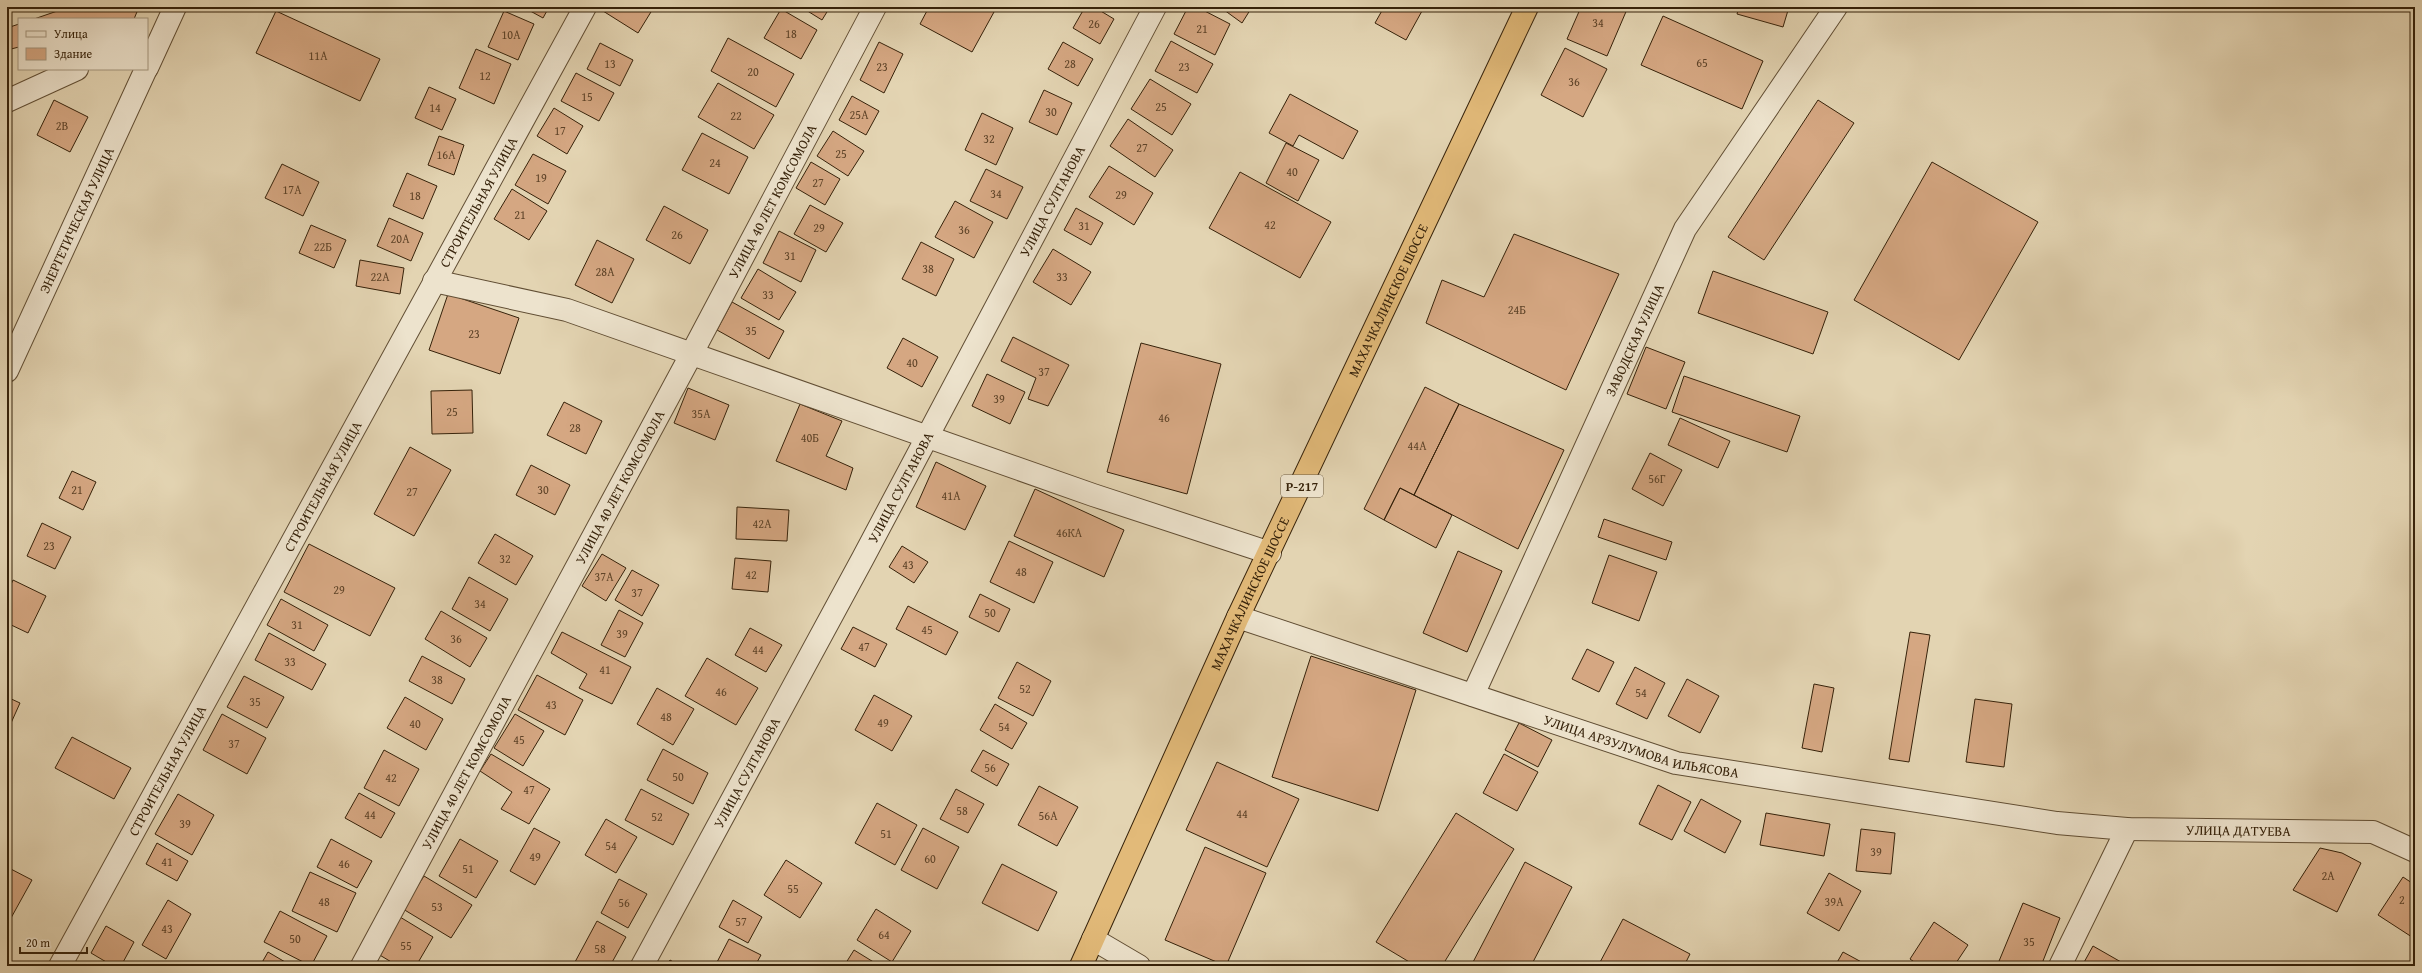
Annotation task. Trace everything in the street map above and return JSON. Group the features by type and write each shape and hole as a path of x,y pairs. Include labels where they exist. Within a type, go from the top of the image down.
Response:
{"highway":[{"name":"МАХАЧКАЛИНСКОЕ ШОССЕ","path":"1081,966 1238,617 1270,553 1527,7"}],"street":[{"name":"ЭНЕРГЕТИЧЕСКАЯ УЛИЦА","path":"148,64 175,7"},
{"name":"СТРОИТЕЛЬНАЯ УЛИЦА","path":"60,966 585,7"},
{"name":"УЛИЦА 40 ЛЕТ КОМСОМОЛА","path":"362,966 692,353 875,7"},
{"name":"УЛИЦА СУЛТАНОВА","path":"642,966 926,438 1155,7"},
{"name":"ЗАВОДСКАЯ УЛИЦА","path":"1473,695 1685,229 1836,7"},
{"path":"7,101 75,70"},
{"name":"ЭНЕРГЕТИЧЕСКАЯ УЛИЦА","path":"7,371 145,70"},
{"path":"434,281 567,310 1093,496 1270,553"},
{"name":"УЛИЦА АРЗУЛУМОВА ИЛЬЯСОВА","path":"1238,617 1676,763 2057,823"},
{"name":"УЛИЦА ДАТУЕВА","path":"2057,823 2127,829 2373,832 2415,851"},
{"path":"2060,966 2127,829"},
{"path":"1093,939 1139,966"}],"building":[{"path":"69,7 139,7 134,18 37,18"},
{"path":"523,7 549,7 543,18"},
{"path":"606,7 654,7 638,33 603,11"},
{"path":"801,7 830,7 822,20"},
{"path":"929,7 986,7 994,12 972,52 920,24"},
{"path":"1085,7 1094,7 1114,19 1100,44 1073,28"},
{"path":"1188,7 1197,7 1230,24 1215,55 1174,34"},
{"path":"1220,7 1252,7 1242,23"},
{"path":"1384,7 1414,7 1422,11 1406,40 1375,23"},
{"path":"1581,7 1628,7 1607,56 1567,39"},
{"path":"1739,7 1789,7 1783,27 1737,14"},
{"path":"781,9 817,30 801,59 764,38"},
{"path":"276,11 380,59 360,101 256,53"},
{"path":"504,11 534,24 518,60 488,47"},
{"path":"1663,16 1763,61 1742,109 1641,65"},
{"path":"18,24 18,47 7,50 7,28"},
{"path":"728,38 794,74 776,107 711,71"},
{"path":"1171,41 1213,64 1197,93 1155,71"},
{"path":"879,42 903,54 884,93 860,80"},
{"path":"1063,42 1093,59 1078,86 1048,69"},
{"path":"600,43 633,60 620,86 587,69"},
{"path":"1565,48 1607,69 1583,117 1541,95"},
{"path":"476,49 511,64 494,104 459,88"},
{"path":"576,73 614,93 599,121 561,101"},
{"path":"1150,79 1191,104 1172,135 1131,109"},
{"path":"718,83 774,115 754,149 698,117"},
{"path":"429,87 456,99 442,130 415,118"},
{"path":"1044,90 1072,103 1057,135 1029,122"},
{"path":"1290,94 1358,131 1343,159 1299,135 1293,146 1269,133"},
{"path":"852,96 879,111 866,135 839,120"},
{"path":"54,100 88,117 70,152 37,135"},
{"path":"1818,100 1854,123 1764,260 1728,237"},
{"path":"554,108 583,126 567,154 537,136"},
{"path":"982,113 1013,128 996,165 965,150"},
{"path":"1128,119 1173,150 1155,177 1110,146"},
{"path":"833,131 864,151 848,176 817,156"},
{"path":"702,133 748,157 729,194 682,170"},
{"path":"439,136 464,145 454,175 428,165"},
{"path":"1286,143 1319,160 1298,201 1266,183"},
{"path":"533,154 566,171 548,204 515,185"},
{"path":"811,162 840,179 825,205 796,188"},
{"path":"1932,162 2038,222 1959,360 1854,300"},
{"path":"282,164 319,182 303,216 265,198"},
{"path":"1109,166 1153,193 1134,225 1089,197"},
{"path":"986,169 1023,187 1007,219 970,201"},
{"path":"1240,172 1331,222 1300,278 1209,228"},
{"path":"407,173 437,186 423,219 393,206"},
{"path":"512,189 547,211 529,240 494,219"},
{"path":"955,201 993,222 974,258 935,237"},
{"path":"810,205 843,223 826,252 794,234"},
{"path":"664,206 708,230 690,264 646,240"},
{"path":"1076,208 1103,223 1091,245 1064,230"},
{"path":"389,218 423,233 411,261 377,246"},
{"path":"311,225 346,240 334,268 299,253"},
{"path":"779,231 816,250 801,282 763,263"},
{"path":"1514,234 1619,274 1566,390 1426,323 1442,280 1484,297"},
{"path":"597,240 634,259 612,303 575,285"},
{"path":"921,242 954,259 936,296 902,279"},
{"path":"1053,249 1091,272 1071,305 1033,282"},
{"path":"360,260 404,268 400,294 356,286"},
{"path":"758,269 796,292 779,320 741,298"},
{"path":"1713,271 1828,312 1813,354 1698,313"},
{"path":"448,294 519,318 500,374 429,350"},
{"path":"732,302 784,331 769,359 717,330"},
{"path":"1013,337 1069,365 1048,406 1028,399 1036,378 1001,361"},
{"path":"903,338 938,357 922,387 887,368"},
{"path":"1141,343 1221,364 1187,494 1107,472"},
{"path":"1646,347 1685,362 1666,409 1627,394"},
{"path":"987,374 1025,392 1010,424 972,406"},
{"path":"1684,376 1800,416 1787,452 1672,412"},
{"path":"1425,387 1459,404 1414,495 1400,488 1384,520 1364,509"},
{"path":"688,388 729,405 715,440 674,423"},
{"path":"472,390 473,433 432,434 431,391"},
{"path":"564,402 602,421 586,454 547,435"},
{"path":"800,404 842,421 826,456 853,468 846,490 776,461"},
{"path":"1459,404 1564,450 1518,549 1414,495"},
{"path":"1680,418 1730,441 1718,468 1668,445"},
{"path":"410,447 451,470 414,536 374,514"},
{"path":"1650,453 1682,470 1663,506 1632,489"},
{"path":"936,462 986,486 965,530 916,507"},
{"path":"531,465 570,485 555,515 516,495"},
{"path":"72,471 96,482 83,510 59,498"},
{"path":"1400,488 1452,515 1436,548 1384,520"},
{"path":"1035,489 1124,530 1104,577 1014,536"},
{"path":"737,507 789,510 787,541 736,539"},
{"path":"1604,519 1672,542 1666,560 1598,537"},
{"path":"42,523 71,537 55,569 27,556"},
{"path":"495,534 533,556 516,585 478,563"},
{"path":"1009,541 1053,562 1034,603 990,582"},
{"path":"309,544 395,588 370,636 284,592"},
{"path":"902,546 928,562 914,583 889,567"},
{"path":"1458,551 1502,571 1467,652 1423,633"},
{"path":"602,554 626,568 606,601 582,586"},
{"path":"1609,555 1657,572 1639,621 1592,603"},
{"path":"735,558 771,561 768,592 732,589"},
{"path":"632,570 659,585 642,616 615,600"},
{"path":"469,577 508,599 490,631 452,609"},
{"path":"13,580 46,596 28,633 7,623 7,593"},
{"path":"980,594 1010,609 999,632 969,617"},
{"path":"281,599 328,625 314,651 267,625"},
{"path":"908,606 958,632 946,655 896,629"},
{"path":"619,610 643,623 625,657 601,645"},
{"path":"441,611 487,638 470,667 425,639"},
{"path":"853,627 887,644 875,667 841,649"},
{"path":"750,628 782,645 766,672 735,655"},
{"path":"562,632 631,667 612,704 579,688 587,674 551,653"},
{"path":"1910,632 1930,635 1909,762 1889,759"},
{"path":"269,633 326,664 312,690 255,660"},
{"path":"1587,649 1614,662 1599,692 1572,679"},
{"path":"422,656 465,679 452,704 409,681"},
{"path":"1311,656 1416,690 1378,811 1272,777"},
{"path":"707,658 758,688 736,725 685,696"},
{"path":"1017,662 1051,681 1033,716 998,698"},
{"path":"1635,667 1665,683 1647,719 1616,704"},
{"path":"537,675 583,700 565,735 518,710"},
{"path":"244,676 284,697 267,728 227,707"},
{"path":"1687,679 1719,696 1700,733 1668,716"},
{"path":"1814,684 1834,688 1822,752 1802,748"},
{"path":"657,688 694,709 673,745 637,724"},
{"path":"874,695 912,716 892,751 855,730"},
{"path":"7,697 20,703 7,732"},
{"path":"405,697 443,719 426,750 387,728"},
{"path":"1975,699 2012,704 2004,767 1966,762"},
{"path":"995,704 1027,723 1012,749 980,730"},
{"path":"222,714 266,738 247,774 203,750"},
{"path":"515,714 544,731 523,766 494,748"},
{"path":"1519,723 1552,740 1538,767 1505,750"},
{"path":"72,737 131,768 114,799 55,768"},
{"path":"663,749 708,773 693,804 647,780"},
{"path":"384,750 419,769 399,806 364,788"},
{"path":"983,750 1009,764 997,786 971,771"},
{"path":"491,754 550,789 529,824 501,809 512,792 480,771"},
{"path":"1504,754 1538,772 1517,811 1483,793"},
{"path":"1217,762 1299,799 1267,867 1186,830"},
{"path":"1658,785 1691,802 1672,840 1639,824"},
{"path":"1039,786 1078,807 1057,846 1018,825"},
{"path":"641,789 689,814 673,845 625,820"},
{"path":"956,789 984,804 968,833 940,819"},
{"path":"359,793 395,813 381,838 345,818"},
{"path":"178,794 214,815 192,855 155,834"},
{"path":"1701,799 1741,821 1725,853 1684,831"},
{"path":"877,803 917,825 895,865 855,843"},
{"path":"1456,813 1514,849 1442,966 1416,966 1376,942"},
{"path":"1766,813 1830,824 1824,856 1760,845"},
{"path":"606,819 637,837 616,873 585,855"},
{"path":"534,828 560,842 535,885 510,871"},
{"path":"923,828 959,847 937,889 901,870"},
{"path":"1861,829 1895,833 1891,874 1856,871"},
{"path":"331,839 372,861 357,888 317,867"},
{"path":"460,839 498,861 476,898 439,876"},
{"path":"157,843 188,861 177,881 146,864"},
{"path":"1205,847 1266,873 1226,966 1165,940"},
{"path":"2320,848 2342,853 2361,863 2337,912 2293,890"},
{"path":"786,860 822,883 800,918 764,895"},
{"path":"1525,862 1572,887 1531,966 1471,966"},
{"path":"1002,864 1057,892 1038,931 982,903"},
{"path":"7,867 32,880 11,918 7,916"},
{"path":"310,872 356,893 337,932 292,911"},
{"path":"1829,873 1861,891 1839,931 1807,913"},
{"path":"424,876 472,905 451,938 403,909"},
{"path":"2403,877 2415,885 2415,939 2378,915"},
{"path":"619,879 647,894 628,928 601,913"},
{"path":"168,900 191,914 166,959 142,945"},
{"path":"733,900 762,917 748,943 719,927"},
{"path":"2023,903 2060,918 2041,966 1997,966"},
{"path":"876,909 911,931 892,962 857,940"},
{"path":"280,911 327,936 311,966 264,942"},
{"path":"400,917 433,937 416,966 398,966 378,954"},
{"path":"1623,919 1690,954 1684,966 1598,966"},
{"path":"597,921 626,937 610,966 583,966 575,962"},
{"path":"1934,922 1968,945 1954,966 1920,966 1910,959"},
{"path":"106,926 134,942 121,966 113,966 91,953"},
{"path":"729,939 761,955 755,966 715,966"},
{"path":"2093,946 2128,966 2082,966"},
{"path":"854,950 880,966 844,966"},
{"path":"268,952 292,966 260,966"},
{"path":"1843,952 1867,965 1867,966 1835,966"},
{"path":"670,960 680,966 666,966"}]}
